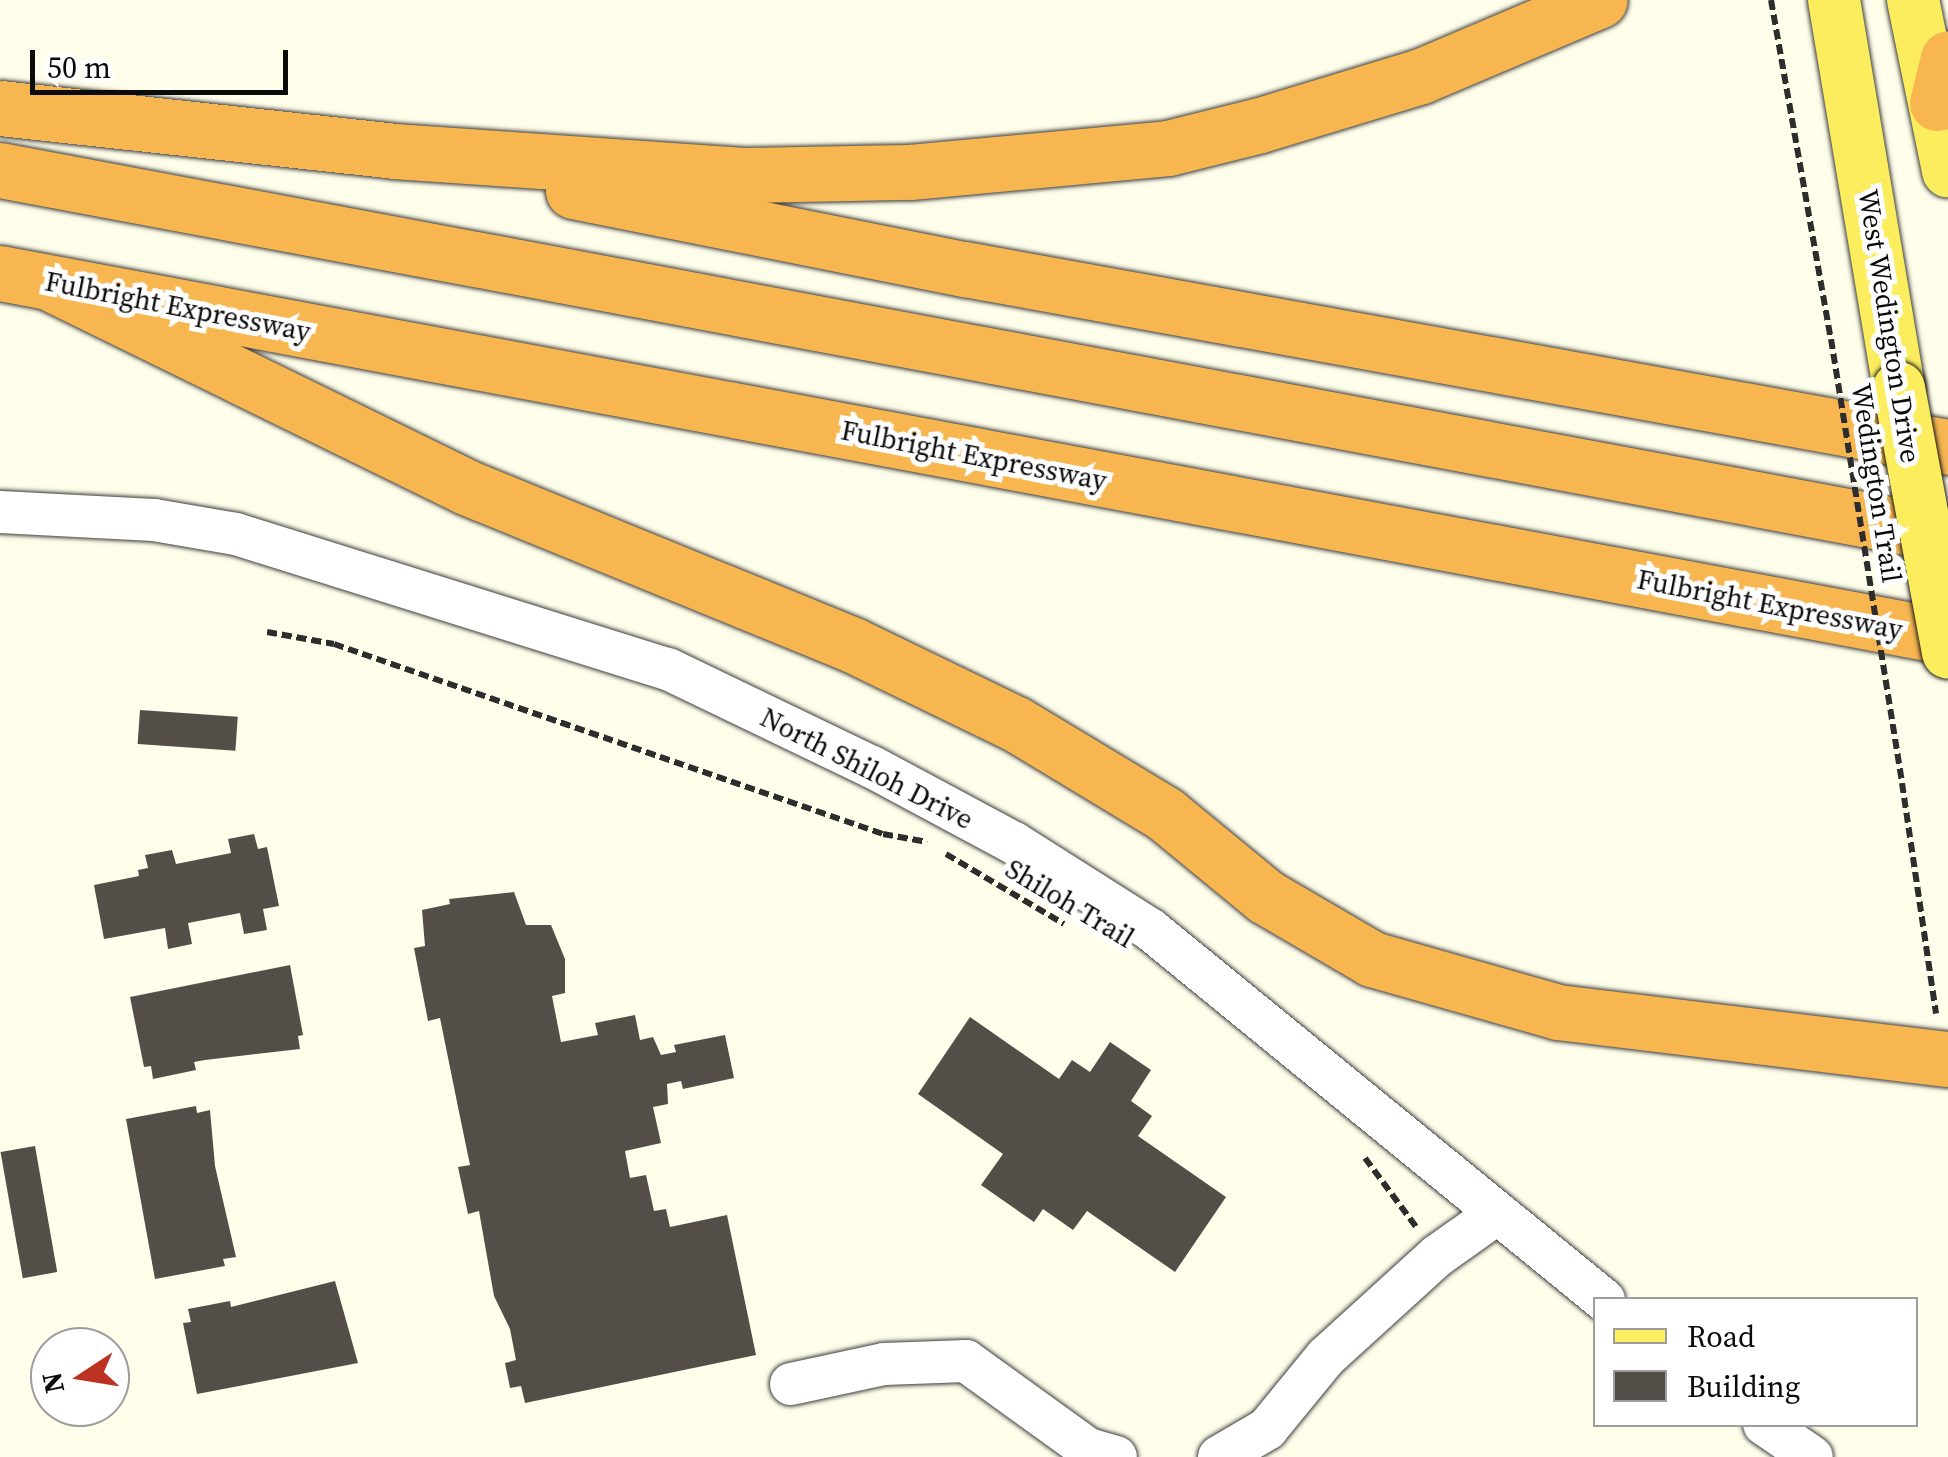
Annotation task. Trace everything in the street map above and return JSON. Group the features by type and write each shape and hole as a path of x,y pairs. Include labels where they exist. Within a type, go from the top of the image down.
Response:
{"highway":[{"path":"0,108 394,150 747,175 910,172 1168,148 1336,105 1600,0"},
{"path":"394,150 965,269 1948,447"},
{"path":"0,170 1948,534"},
{"path":"25,278 466,488 836,638 1016,724 1165,814 1266,897 1372,959 1558,1012 1945,1059"},
{"name":"Fulbright Expressway","path":"25,278 1948,638"}],"main road":[{"name":"West Wedington Drive","path":"1834,0 1948,652"},
{"path":"1914,0 1942,80 1948,171"}],"street":[{"name":"North Shiloh Drive","path":"0,512 154,520 236,534 668,669 872,767 1091,888 1288,1038 1495,1214 1600,1297"},
{"path":"1220,1457 1267,1428 1326,1357 1437,1256 1495,1214"},
{"path":"791,1384 884,1364 966,1361 1088,1450 1116,1457"},
{"path":"1768,1427 1812,1457"}],"path":[{"name":"Wedington Trail","path":"1771,0 1831,339 1945,1059"},
{"name":"Shiloh Trail","path":"267,632 334,644 883,834 924,841 1074,928"},
{"path":"1357,1146 1437,1256"}],"building":[{"path":"140,710 238,717 235,751 138,744"},
{"path":"254,834 258,849 267,847 279,906 263,909 267,930 244,934 240,913 188,923 192,944 168,949 165,928 104,939 94,885 139,876 138,870 148,868 145,855 172,850 176,864 231,853 228,839"},
{"path":"514,892 526,925 551,925 565,959 565,993 552,996 561,1042 598,1035 595,1023 635,1015 640,1040 653,1037 661,1055 676,1052 674,1045 725,1035 734,1078 683,1089 681,1081 667,1084 668,1104 653,1107 661,1143 625,1151 630,1178 646,1175 654,1211 666,1209 670,1227 727,1215 756,1355 525,1403 521,1386 510,1388 505,1363 516,1360 510,1329 494,1296 479,1211 468,1214 458,1167 470,1165 440,1018 428,1021 414,948 425,946 422,910 450,904 449,899"},
{"path":"290,965 303,1035 298,1036 300,1049 194,1062 196,1070 153,1079 151,1066 144,1067 130,997"},
{"path":"970,1017 1059,1079 1072,1060 1090,1072 1110,1042 1151,1070 1131,1101 1152,1116 1138,1136 1226,1197 1175,1272 1087,1211 1073,1230 1043,1209 1034,1222 981,1185 1003,1154 918,1094"},
{"path":"196,1106 197,1113 210,1110 215,1166 236,1257 223,1259 225,1266 155,1279 126,1119"},
{"path":"35,1146 57,1272 23,1278 1,1152"},
{"path":"335,1281 358,1363 197,1394 183,1323 191,1322 188,1309 230,1301 231,1307"}]}
